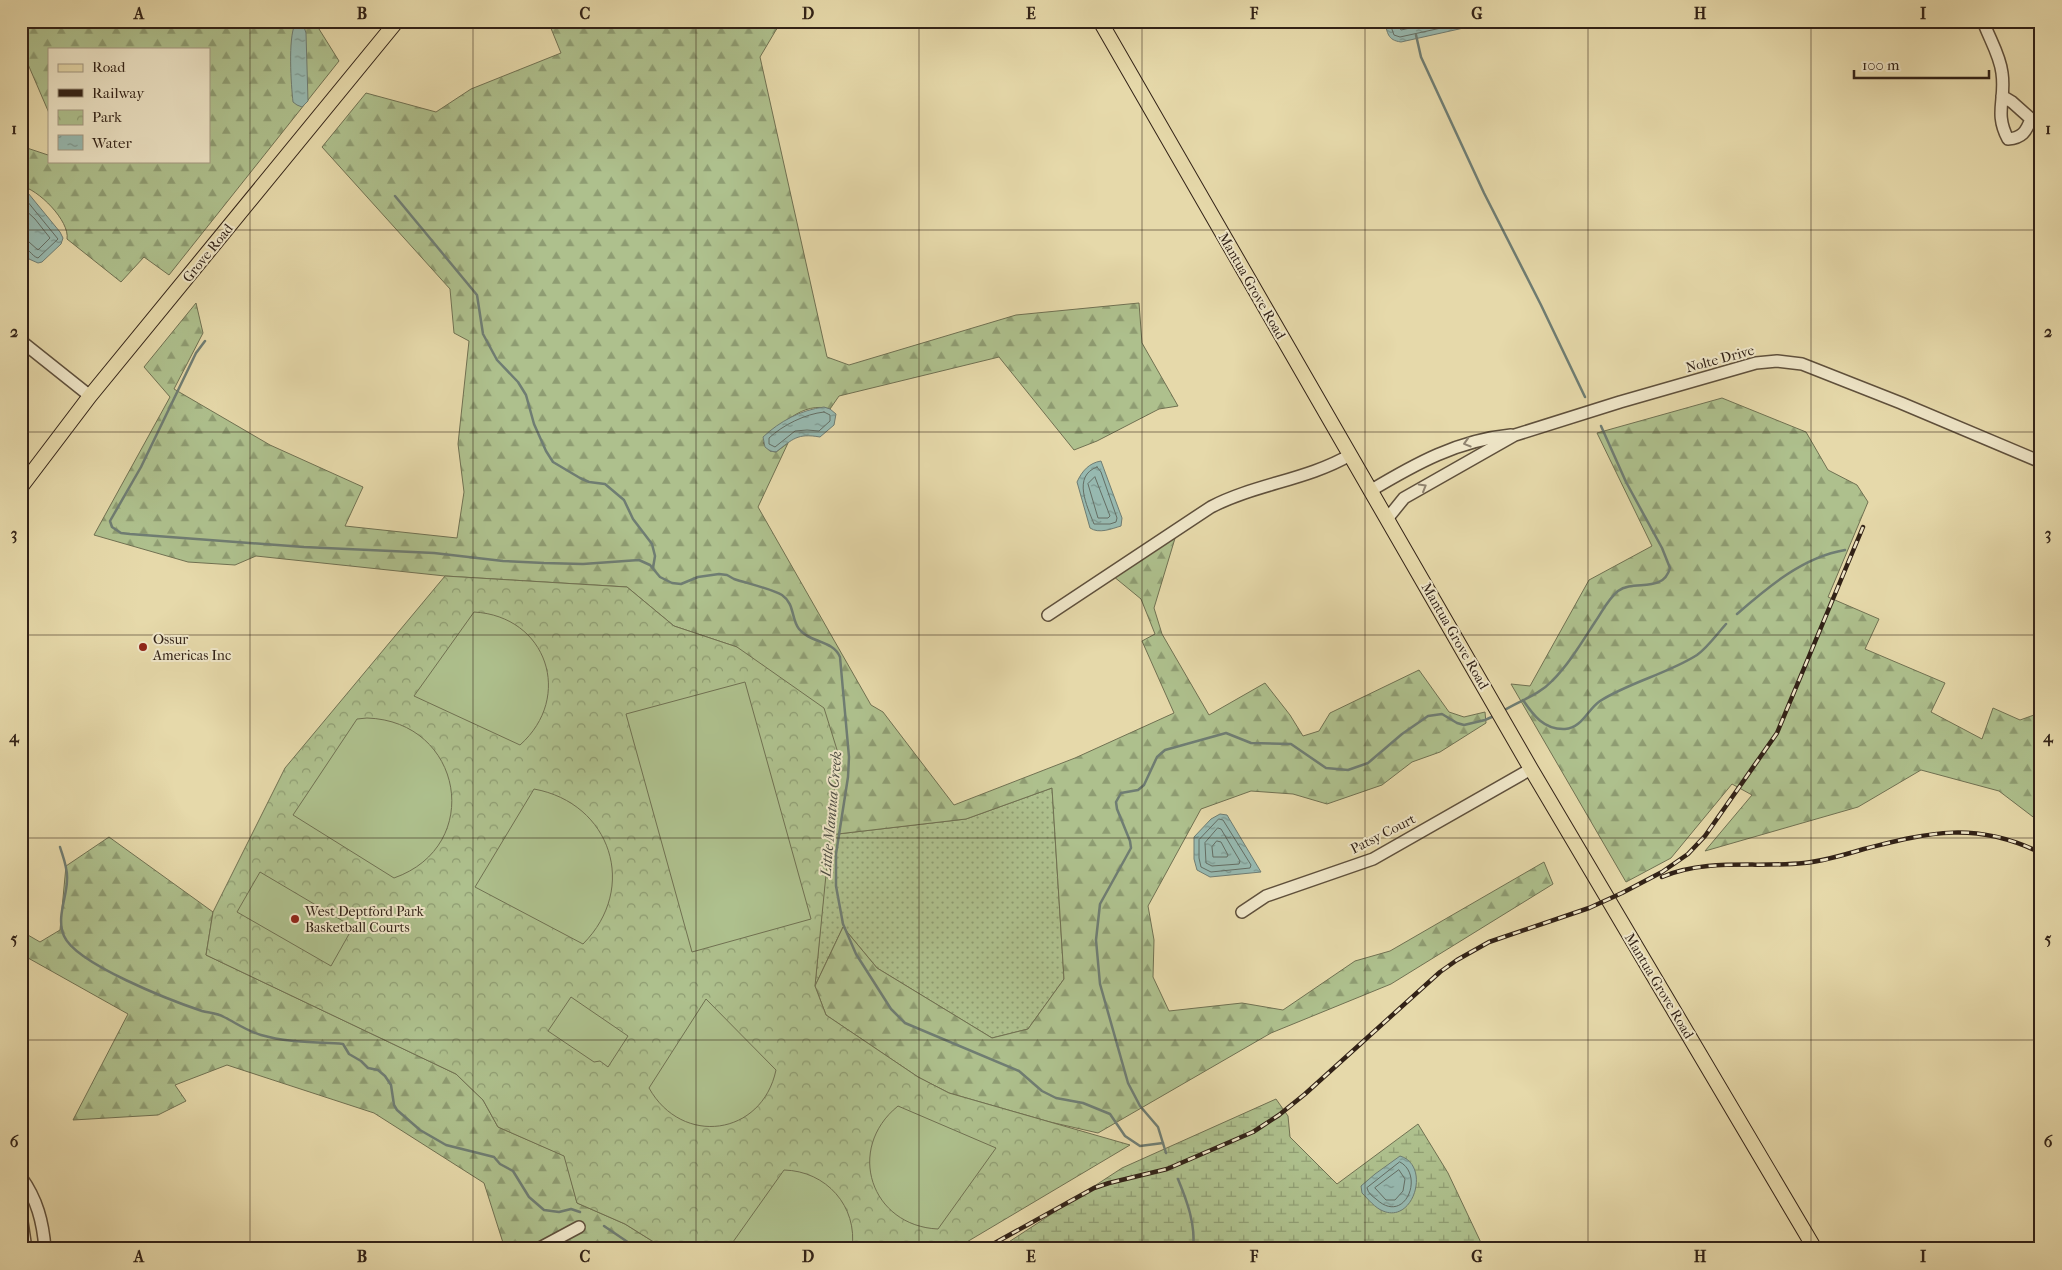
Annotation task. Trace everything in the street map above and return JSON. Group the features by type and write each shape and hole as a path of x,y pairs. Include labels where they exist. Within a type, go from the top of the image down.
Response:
{"main road":[{"name":"Grove Road","path":"21,487 90,396 396,21"},
{"name":"Mantua Grove Road","path":"1100,21 1531,769 1815,1249"}],"street":[{"path":"1983,21 2000,62 2003,85 2002,96"},
{"path":"21,341 90,396"},
{"name":"Nolte Drive","path":"1387,519 1404,498 1515,435 1620,402 1756,363 1802,364 2041,462"},
{"name":"Nolte Drive","path":"1370,491 1418,463 1444,451 1489,437 1515,435"},
{"path":"1048,615 1211,507 1231,496 1332,465 1350,455"},
{"name":"Patsy Court","path":"1242,912 1266,896 1373,859 1531,769"},
{"path":"21,1177 35,1202 41,1219 45,1249"},
{"path":"21,1215 26,1249"},
{"path":"538,1249 579,1227"}],"green space":[{"path":"21,21 314,21 339,61 169,275 144,257 121,282 67,239 67,232 58,215 44,199 28,188 21,186 21,146 48,155 48,162 210,162 210,48 48,48 48,111 21,48"},
{"path":"548,21 784,21 776,30 760,57 827,357 849,365 1016,315 1139,303 1142,343 1178,406 1159,409 1097,441 1074,450 999,357 839,396 830,409 820,407 801,411 785,422 763,443 770,451 776,452 788,443 758,507 871,705 883,712 954,805 1075,758 1174,713 1142,641 1155,634 1141,599 1113,576 1176,535 1154,608 1162,634 1209,715 1265,683 1290,715 1303,736 1319,731 1330,713 1419,670 1449,712 1464,717 1485,712 1486,723 1440,752 1412,762 1382,785 1327,804 1293,794 1251,791 1201,809 1148,906 1154,940 1153,977 1169,1011 1242,1003 1283,1010 1355,961 1390,951 1544,862 1553,884 1391,984 1271,1033 1098,1133 1050,1122 949,1093 918,1077 826,1015 815,986 843,927 877,968 992,1038 1028,1029 1064,979 1052,788 966,819 829,835 838,753 737,647 674,626 627,587 445,576 256,556 235,565 188,562 94,535 170,397 144,367 196,303 203,333 174,389 270,445 363,487 345,526 457,538 464,492 458,444 469,341 454,333 450,289 322,147 366,93 436,112 471,89 561,53"},
{"path":"1722,398 1806,432 1828,470 1857,485 1868,502 1828,597 1879,619 1865,649 1945,683 1931,712 1982,739 1993,708 2020,720 2034,715 2041,699 2041,823 1999,791 1921,770 1858,807 1705,851 1752,795 1732,784 1671,858 1626,882 1511,684 1530,686 1589,580 1652,546 1597,433"},
{"path":"445,576 627,587 674,626 737,647 824,708 838,753 815,986 826,1015 918,1077 949,1093 1130,1145 955,1249 665,1249 625,1224 577,1203 564,1156 498,1127 483,1100 456,1074 206,955 213,912 285,768"},
{"path":"474,612 499,617 520,628 535,643 545,662 548,683 546,705 537,726 520,745 414,696"},
{"path":"745,682 811,919 692,952 626,714"},
{"path":"367,718 399,724 425,740 442,762 451,787 451,814 442,840 423,862 394,878 293,815 357,719"},
{"path":"1052,788 1064,979 1028,1029 992,1038 877,968 843,927 815,986 829,835 966,819"},
{"path":"534,789 561,797 582,811 598,829 608,851 612,874 610,898 600,922 583,944 475,887"},
{"path":"109,837 213,912 206,955 456,1074 483,1100 498,1127 565,1156 577,1203 625,1224 665,1249 505,1249 484,1183 374,1113 227,1065 175,1085 186,1101 158,1115 73,1120 128,1014 21,954 21,931 40,942 60,930 66,866"},
{"name":"West Deptford Park Basketball Courts","path":"260,872 353,927 331,966 237,912"},
{"path":"571,997 628,1036 608,1067 600,1061 594,1062 548,1031"},
{"path":"706,999 776,1070 768,1092 755,1109 738,1120 720,1126 700,1126 681,1119 663,1107 649,1088"},
{"path":"1276,1099 1288,1116 1290,1137 1337,1184 1418,1124 1448,1173 1484,1249 998,1249 1122,1168"},
{"path":"898,1106 996,1148 938,1229 915,1225 896,1215 882,1200 873,1182 870,1163 872,1143 882,1124"},
{"path":"784,1170 799,1172 813,1177 826,1184 836,1194 844,1205 850,1219 853,1233 852,1249 728,1249"}],"water":[{"path":"1384,21 1489,21 1401,42 1391,38"},
{"path":"298,23 304,27 306,33 308,101 302,107 293,102 291,73 291,40 295,24"},
{"path":"28,193 63,238 61,244 42,262 38,263 29,259 21,249 21,195"},
{"path":"824,407 836,414 834,425 820,437 806,436 796,438 776,452 770,451 765,447 763,437 776,426 791,417 815,408"},
{"path":"1101,461 1122,518 1121,526 1101,531 1090,528 1077,482 1086,468"},
{"path":"1220,814 1227,815 1261,872 1210,877 1197,870 1194,859 1194,837 1211,819"},
{"path":"1400,1156 1409,1161 1415,1170 1415,1192 1410,1202 1403,1209 1394,1213 1380,1210 1362,1193 1361,1186"}],"waterway":[{"path":"1416,35 1421,57 1484,193 1585,397"},
{"name":"Little Mantua Creek","path":"395,196 477,295 483,334 497,360 518,382 526,395 534,424 553,462 589,482 605,484 624,500 633,519 652,544 655,556 653,568"},
{"name":"Little Mantua Creek","path":"205,341 196,353 141,467 110,521 112,527 121,533 130,534 304,547 434,553 503,561 583,564 639,560 650,565 660,577 672,583 681,584 698,577 719,574 727,575 782,595 789,603 799,629 809,637 832,647 840,657 849,757 848,777 836,854 836,886 843,924 856,954 891,1009 905,1023 1019,1071 1042,1091 1056,1098 1083,1103 1110,1114 1125,1136 1140,1146 1163,1143"},
{"path":"1503,711 1535,694 1552,681 1570,660 1614,594 1632,586 1655,584 1666,576 1670,568 1662,548 1626,482 1601,426"},
{"path":"1737,614 1787,574 1815,559 1845,550"},
{"path":"1523,700 1535,716 1545,724 1558,729 1571,728 1580,722 1595,705 1612,694 1673,668 1697,655 1726,624"},
{"path":"1166,1153 1158,1127 1140,1106 1128,1083 1100,984 1096,940 1100,904 1131,848 1117,809 1116,802 1121,793 1138,790 1144,785 1157,757 1165,750 1226,733 1251,743 1291,744 1326,768 1348,770 1368,763 1402,734 1428,716 1442,714 1464,725 1494,716"},
{"path":"60,847 67,876 67,887 61,915 62,929 64,936 72,947 86,958 148,990 202,1011 216,1014 256,1033 271,1038 292,1041 343,1044 349,1054 368,1068 378,1070 385,1076 391,1085 394,1105 397,1110 420,1130 446,1145 494,1157 500,1164 513,1171 529,1197 544,1210 559,1212 571,1209 580,1212"},
{"name":"Little Mantua Creek","path":"1178,1179 1192,1222 1193,1249"},
{"path":"604,1226 638,1249"}],"railway":[{"path":"984,1249 1094,1188 1167,1169 1253,1132 1279,1115 1305,1094 1440,972 1457,960 1489,942 1589,908 1622,893 1662,872 1688,854 1705,836 1777,733 1863,527"},
{"path":"1662,877 1679,871 1714,866 1811,862 1932,834 1974,833 1995,836 2041,853"}],"place":[{"name":"Ossur Americas Inc","path":"143,647"},
{"name":"West Deptford Park Basketball Courts","path":"295,919"}]}
